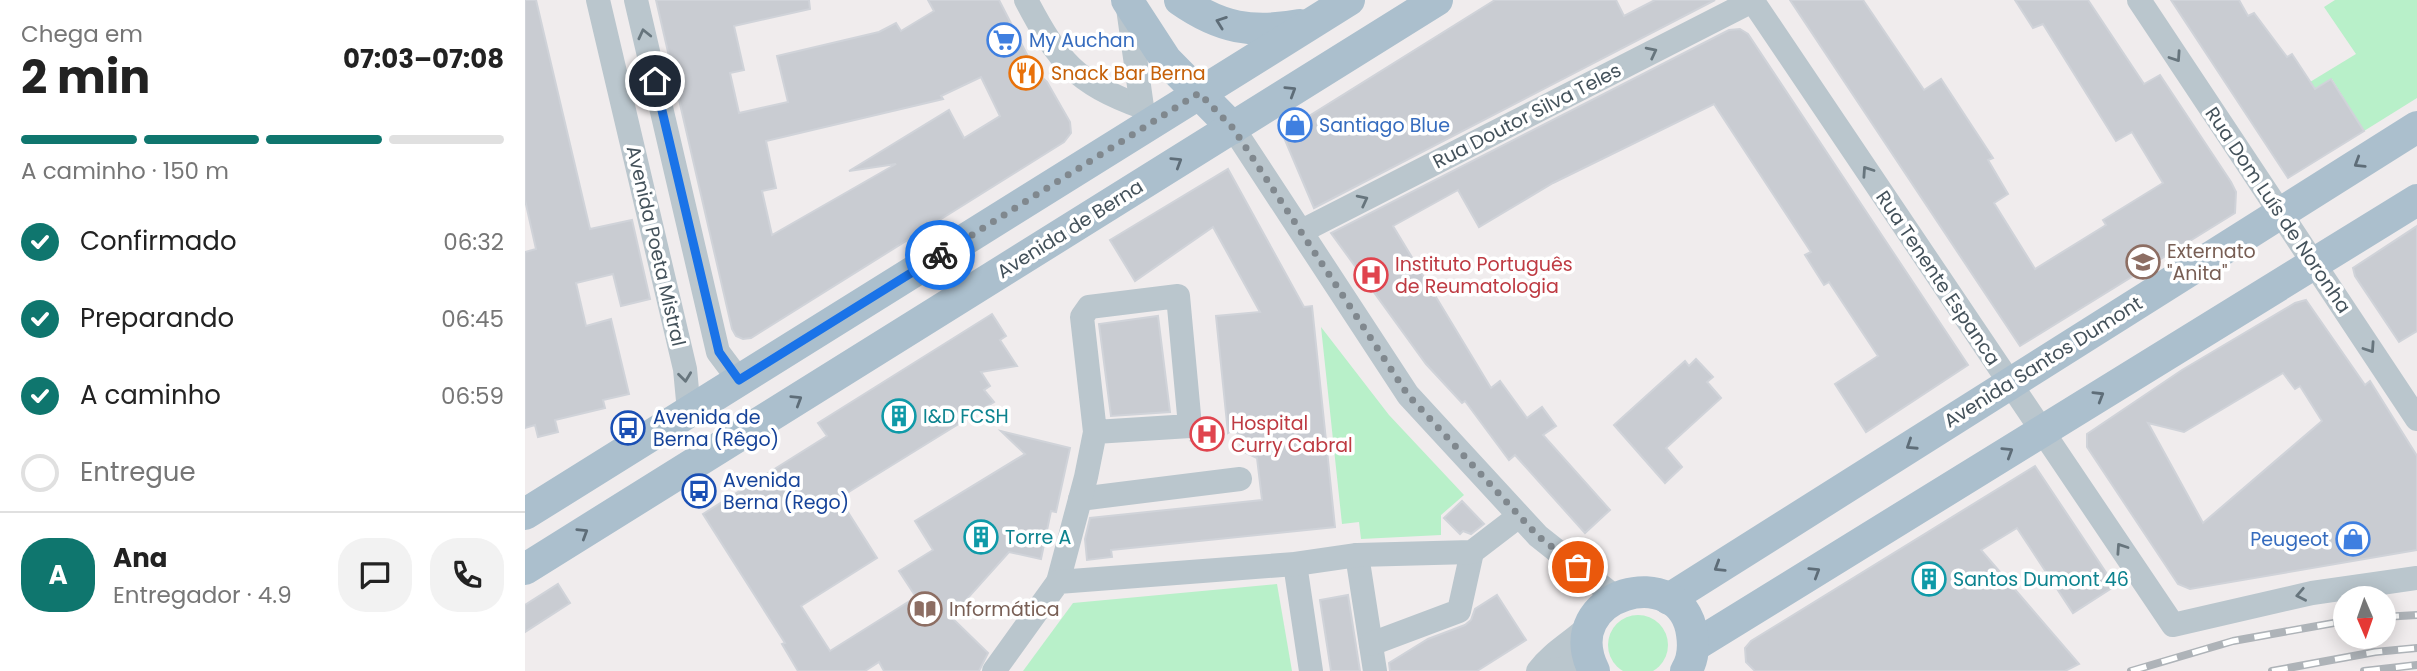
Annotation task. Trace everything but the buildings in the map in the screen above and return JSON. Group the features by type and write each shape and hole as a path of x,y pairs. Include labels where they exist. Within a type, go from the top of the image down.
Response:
{"main road":[{"path":"1127,0 1166,60 1233,128"},
{"path":"1180,0 1210,18 1240,28 1266,31 1311,23"},
{"path":"525,514 739,380 1147,115 1199,93 1349,0"},
{"name":"Avenida de Berna","path":"525,569 1437,0"},
{"name":"Avenida Santos Dumont","path":"1669,599 2417,127"},
{"path":"1690,659 2041,432 2417,200"},
{"path":"1594,670 1587,642 1591,624 1601,608 1615,597 1633,591 1652,592 1669,599 1683,611 1692,628 1690,659"}],"street":[{"name":"Avenida Poeta Mistral","path":"598,0 685,369 689,411"},
{"name":"Avenida Poeta Mistral","path":"636,0 719,352 739,380"},
{"path":"1026,0 1039,26 1074,72 1102,93 1147,115"},
{"path":"1127,0 1147,115"},
{"name":"Rua Doutor Silva Teles","path":"1302,231 1752,0"},
{"name":"Rua Tenente Espanca","path":"1752,0 2173,625 2312,593 2417,578"},
{"name":"Rua Dom Luís de Noronha","path":"2139,0 2417,419"},
{"path":"1233,128 1408,395 1538,536 1615,597"},
{"path":"994,671 1058,582 1080,499 1095,432 1082,317 1089,307 1178,296 1190,426 1095,432"},
{"path":"1080,499 1240,479"},
{"path":"1058,582 1295,564 1357,555 1472,552 1519,516"},
{"path":"1371,644 1459,611 1472,552"},
{"path":"1357,555 1375,671"},
{"path":"1295,564 1311,671"},
{"path":"1538,671 1548,659 1573,642 1591,624"},
{"path":"1551,671 1576,666 1594,670"}],"green space":[{"path":"2335,0 2417,0 2417,98 2364,131 2332,79 2314,89 2310,82 2356,54 2324,7"},
{"path":"1321,327 1389,415 1464,495 1441,515 1441,535 1361,539 1359,522 1342,524"},
{"path":"1277,584 1292,671 1023,671 1073,603"},
{"path":"1638,615 1655,620 1663,628 1667,639 1666,656 1651,672 1625,672 1610,656 1610,634 1621,620 1627,617"}],"railway":[{"path":"2396,616 2417,615"},
{"path":"2131,671 2233,641 2333,623"},
{"path":"2272,671 2375,652 2417,648"},
{"path":"2364,671 2417,665"}],"way so far":[{"path":"940,255 1199,93 1233,128 1408,395 1538,536 1578,567"}],"place":[{"name":"My Auchan","path":"1004,40"},
{"name":"Snack Bar Berna","path":"1026,73"},
{"name":"Santiago Blue","path":"1295,125"},
{"name":"Externato \"Anita\"","path":"2143,262"},
{"name":"Instituto Português de Reumatologia","path":"1371,275"},
{"name":"I&D FCSH","path":"899,416"},
{"name":"Avenida de Berna (Rêgo)","path":"628,428"},
{"name":"Hospital Curry Cabral","path":"1207,434"},
{"name":"Avenida Berna (Rego)","path":"699,491"},
{"name":"Torre A","path":"981,537"},
{"name":"Peugeot","path":"2353,539"},
{"name":"Santos Dumont 46","path":"1929,579"},
{"name":"Informática","path":"925,609"}],"route":[{"path":"655,81 719,352 739,380 940,255"}]}
